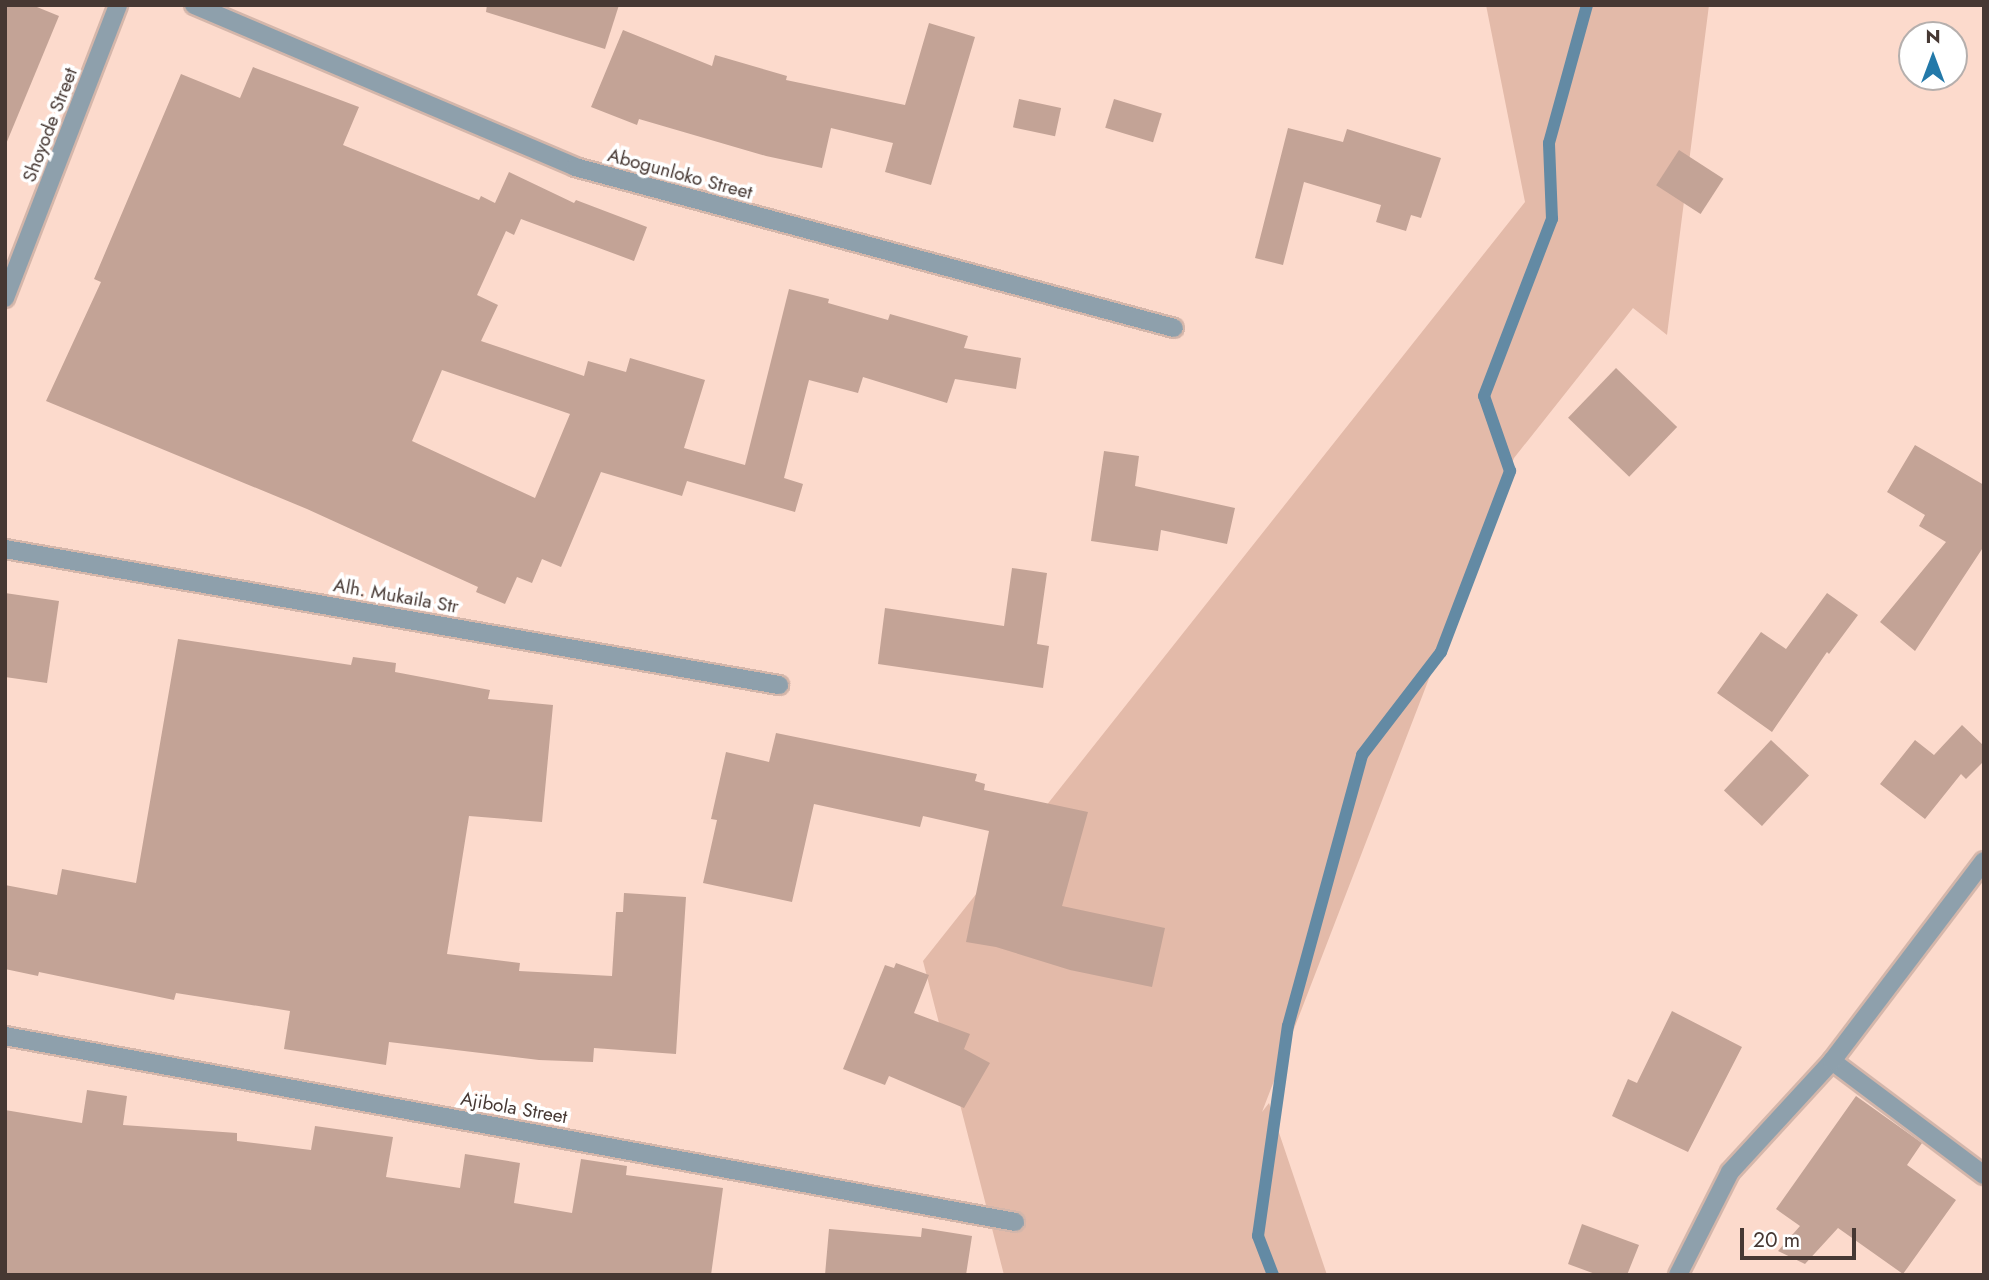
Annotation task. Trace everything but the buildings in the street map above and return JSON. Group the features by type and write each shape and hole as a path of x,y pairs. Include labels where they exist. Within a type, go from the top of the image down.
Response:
{"street":[{"name":"Shoyode Street","path":"5,298 118,5"},
{"name":"Abogunloko Street","path":"194,5 575,167 1174,328"},
{"name":"Alh. Mukaila Str","path":"5,549 779,685"},
{"path":"1678,1275 1730,1172 1832,1061 1984,862"},
{"name":"Ajibola Street","path":"5,1036 1015,1222"},
{"path":"1832,1061 1984,1175"}],"shaded area":[{"path":"1486,5 1709,5 1667,335 1633,308 1514,458 1262,1112 1269,1103 1327,1275 1004,1275 923,961 1525,202"}],"waterway":[{"path":"1273,1275 1258,1236 1288,1026 1362,755 1441,652 1510,471 1484,396 1552,219 1549,143 1587,5"}]}
